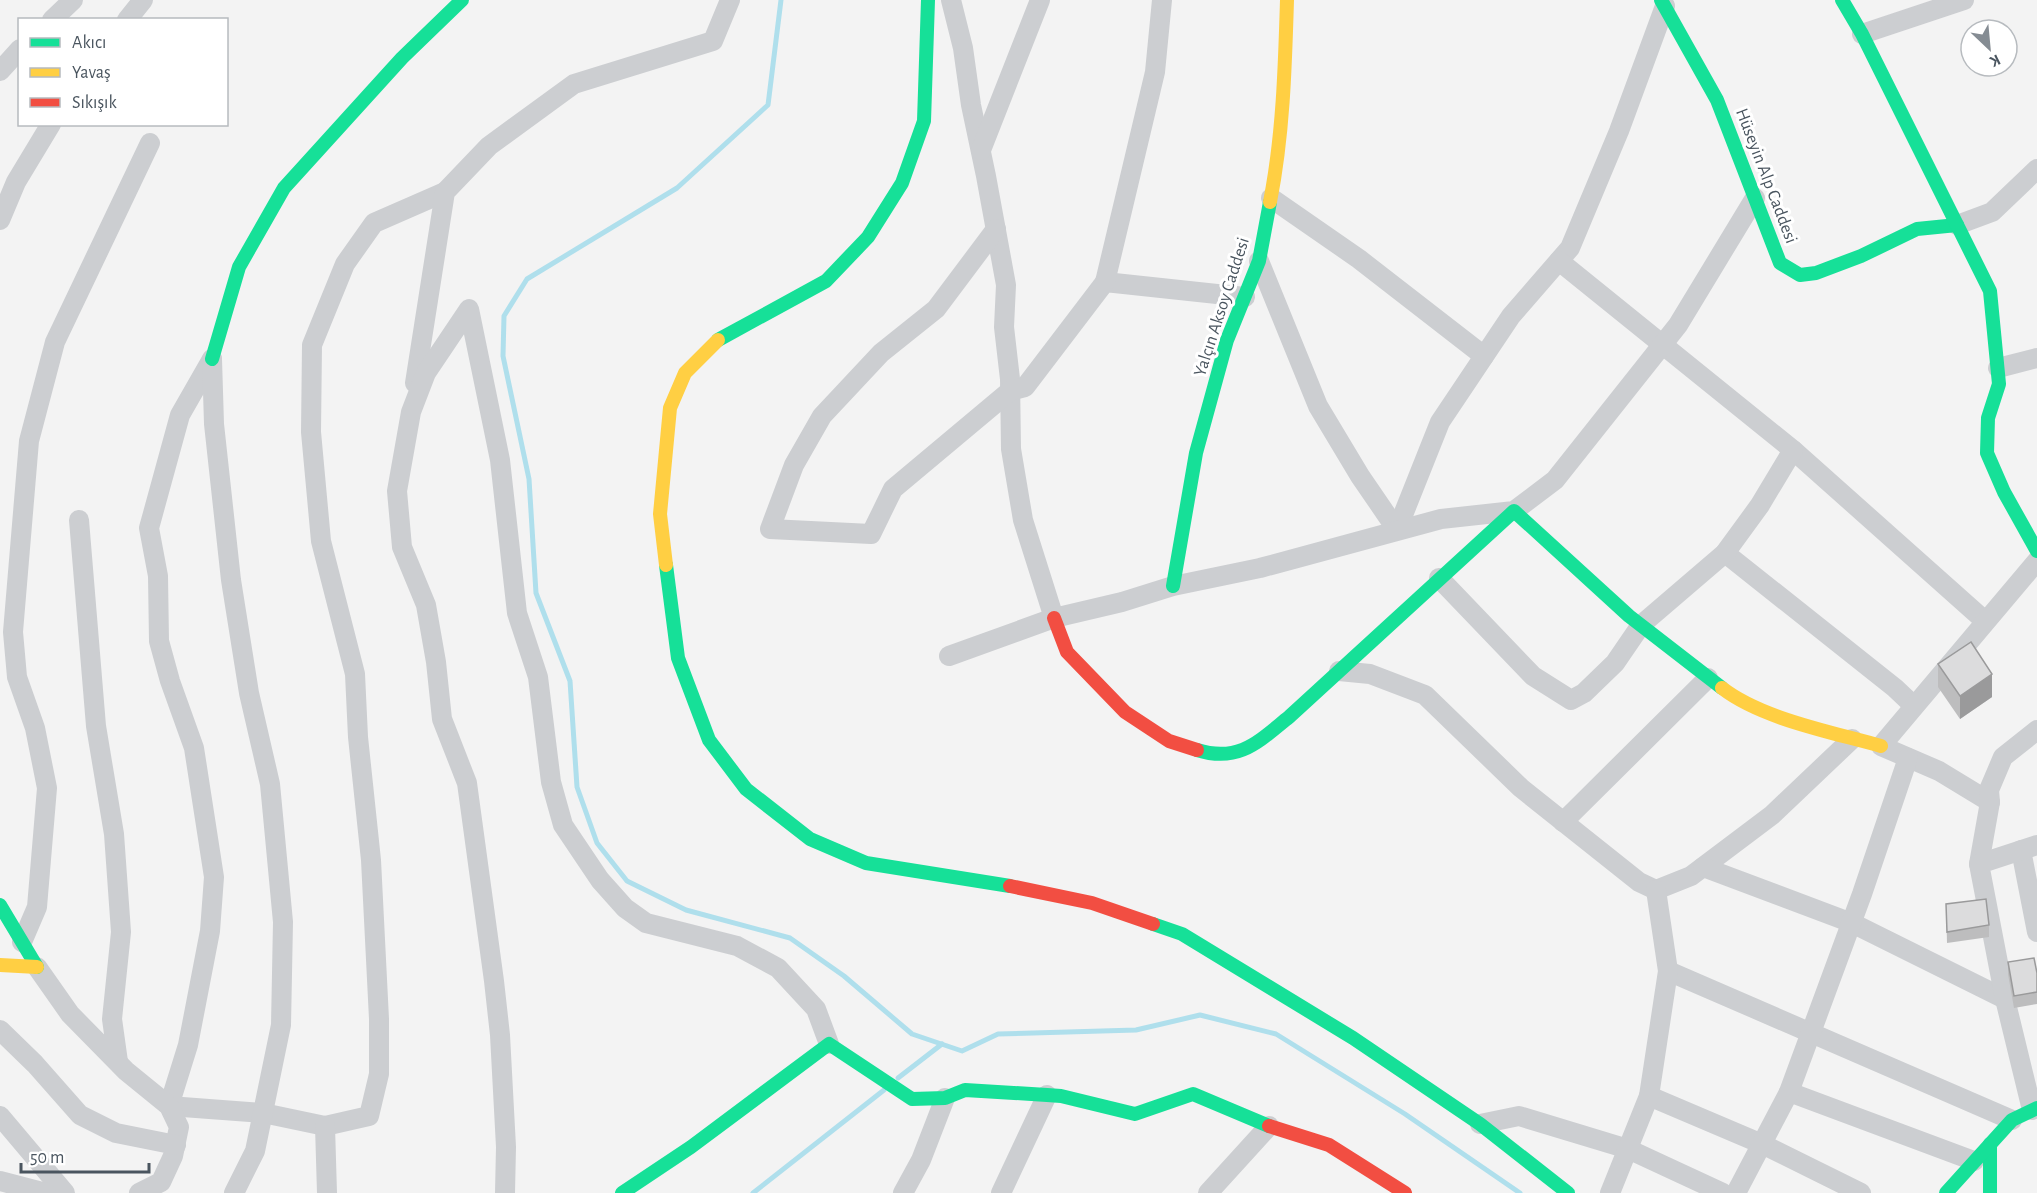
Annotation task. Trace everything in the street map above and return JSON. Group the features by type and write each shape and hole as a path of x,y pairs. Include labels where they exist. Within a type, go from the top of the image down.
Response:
{"street":[{"path":"54,18 73,0"},
{"path":"129,18 143,0"},
{"path":"169,1106 188,1045 210,931 214,877 194,748 170,681 159,641 158,576 149,528 180,415 213,359 239,267 284,188 402,58 462,0"},
{"path":"169,1106 263,1113 325,1126 369,1116 379,1074 380,1020 371,860 358,737 355,674 321,540 311,432 312,345 345,264 375,223 445,192 489,146 574,84 713,41 730,0"},
{"path":"928,0 924,121 902,183 891,201 868,237 826,281 716,341 685,373 670,408 660,514 678,658 709,740 746,789 810,839 866,863 1014,887 1092,903 1182,934 1353,1038 1480,1124 1568,1193"},
{"path":"951,0 963,48 971,105 1006,285 1004,327 1010,391 1011,449 1023,520 1054,618 1067,652 1125,711 1169,741 1210,754 1238,753 1261,740 1514,511 1555,480 1678,325 1755,198"},
{"path":"981,150 1040,0"},
{"path":"996,229 936,309 881,353 822,416 794,465 770,529 871,534 893,489 1010,391 1024,387 1105,282 1155,72 1162,0"},
{"name":"Yalçın Aksoy Caddesi","path":"1173,586 1196,453 1227,340 1259,261 1271,198 1284,92 1287,0"},
{"path":"1842,0 1862,34 1990,291 2000,384 1988,418 1988,453 2004,492 2037,550"},
{"path":"1862,34 1964,0"},
{"path":"1397,530 1440,422 1511,316 1570,248 1619,131 1663,3"},
{"name":"Hüseyin Alp Caddesi","path":"1663,3 1717,100 1780,263 1800,275 1816,273 1860,256 1917,229 1957,225"},
{"path":"0,71 18,52"},
{"path":"0,220 16,182 50,126"},
{"path":"22,942 37,907 47,788 35,728 17,677 13,632 30,441 55,342 150,143"},
{"path":"1957,225 1992,212 2037,169"},
{"path":"445,192 397,491 402,547 426,605 436,662 442,719 467,783 495,981 506,1147 505,1193"},
{"path":"1271,198 1359,258 1484,356"},
{"path":"1259,261 1318,406 1360,476 1397,530"},
{"path":"1559,261 1793,450 1985,621"},
{"path":"1105,282 1245,297"},
{"path":"411,412 426,373 470,309 500,460 517,613 538,676 551,782 563,825 600,880 625,908 646,923 737,946 778,968 816,1009 829,1044 912,1099 945,1098 965,1090 1047,1095 1061,1096 1135,1114 1193,1094 1269,1126 1329,1145 1405,1193"},
{"path":"1998,368 2037,358"},
{"path":"213,359 213,424 231,580 249,693 270,784 283,922 281,1024 255,1151 234,1193"},
{"path":"1439,578 1533,676 1571,700 1584,693 1615,663 1641,626 1725,553 1760,505 1793,450"},
{"path":"949,656 1054,618 1122,602 1173,586 1260,568 1441,519 1514,511 1641,626 1731,695 1774,715 1881,746 1939,771 1990,802"},
{"path":"79,520 96,726 114,834 121,932 112,1019 118,1062"},
{"path":"1725,553 1895,688 1914,706"},
{"path":"1881,746 2037,561"},
{"path":"1339,671 1370,674 1425,695 1521,788 1639,882 1656,890 1691,876 1772,815 1852,739"},
{"path":"1563,822 1708,678"},
{"path":"1946,1193 2012,1120 2035,1109 2005,999 1979,864 1990,802 1989,790 2002,757 2037,730"},
{"path":"1736,1193 1789,1092 1852,923 1908,758"},
{"path":"1979,864 2029,848 2037,932"},
{"path":"1703,867 1852,923 2005,999"},
{"path":"1610,1193 1649,1096 1668,971 1656,890"},
{"path":"0,905 37,967 70,1014 118,1062 169,1106 179,1127 173,1156 161,1182 139,1193"},
{"path":"0,965 37,967"},
{"path":"1668,971 2012,1120"},
{"path":"0,1030 35,1064 80,1115 116,1133 176,1145"},
{"path":"622,1193 691,1147 829,1044"},
{"path":"1789,1092 1974,1161"},
{"path":"1001,1193 1047,1095"},
{"path":"1649,1096 1761,1144 1861,1193"},
{"path":"903,1193 921,1160 945,1098"},
{"path":"0,1116 65,1193"},
{"path":"1480,1124 1519,1116 1628,1149 1723,1193"},
{"path":"325,1126 327,1193"},
{"path":"1208,1193 1269,1126"},
{"path":"1990,1144 1990,1193"},
{"path":"0,1181 43,1192"}],"building":[{"path":"1971,642 1992,674 1960,696 1938,664"},
{"path":"1986,899 1989,925 1947,932 1946,904"},
{"path":"2034,958 2037,992 2014,996 2008,962"}],"waterway":[{"path":"781,0 768,105 677,188 527,279 504,316 503,356 529,479 536,593 570,681 577,787 597,843 627,881 686,910 790,938 844,976 912,1034 962,1051 998,1034 1136,1030 1200,1015 1276,1034 1405,1114 1520,1193"},
{"path":"898,1078 942,1044"},
{"path":"753,1193 884,1090"}],"traffic: fast":[{"path":"212,359 239,267 284,188 402,58 462,0"},
{"path":"718,340 826,281 868,237 902,183 924,121 928,0"},
{"path":"1661,0 1717,100 1780,263 1800,275 1816,273 1861,256 1917,229 1957,225"},
{"path":"1842,0 1862,34 1990,291 1999,384 1988,418 1987,453 2004,492 2037,551"},
{"path":"1173,586 1196,453 1227,340 1259,261 1270,202"},
{"path":"1197,750 1225,754 1236,752 1267,735 1514,511 1629,616 1722,688"},
{"path":"666,565 678,658 709,740 746,789 810,839 866,863 1010,886"},
{"path":"0,905 37,967"},
{"path":"1153,924 1182,934 1353,1038 1480,1124 1568,1193"},
{"path":"622,1193 691,1147 829,1044 912,1099 945,1098 965,1090 1047,1095 1061,1096 1135,1114 1193,1094 1269,1126"},
{"path":"1946,1193 2012,1120 2037,1108"},
{"path":"1990,1144 1990,1193"}],"traffic: slow":[{"path":"1270,202 1281,127 1287,0"},
{"path":"666,565 660,514 670,408 685,373 718,340"},
{"path":"1722,688 1738,699 1777,716 1881,746"},
{"path":"0,965 37,967"}],"traffic: jam":[{"path":"1054,618 1067,652 1125,712 1169,741 1197,750"},
{"path":"1010,886 1092,903 1153,924"},
{"path":"1269,1126 1329,1145 1405,1193"}]}
